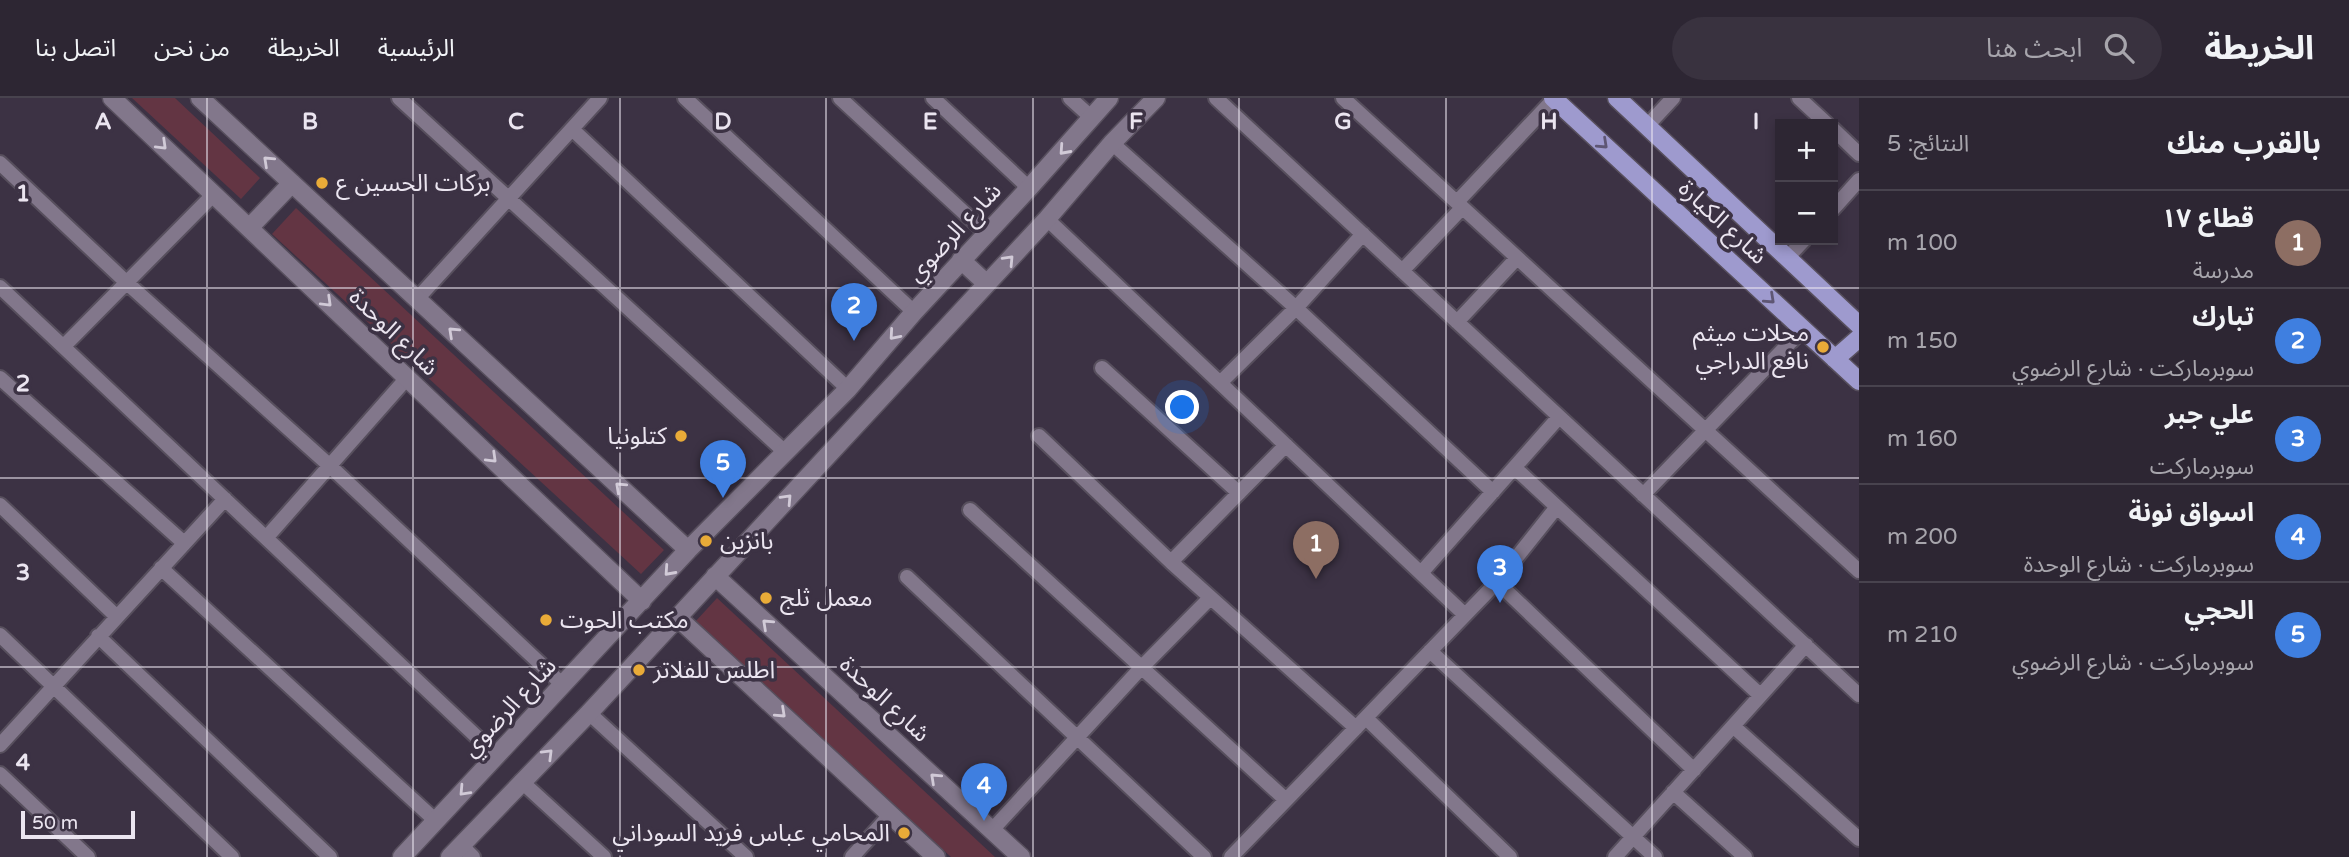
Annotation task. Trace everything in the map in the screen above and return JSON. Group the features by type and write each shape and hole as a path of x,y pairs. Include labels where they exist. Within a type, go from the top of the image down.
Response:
{"main road":[{"name":"شارع الكيارة","path":"1553,98 1859,381"},
{"name":"شارع الكيارة","path":"1617,98 1859,325"},
{"path":"1835,359 1859,338"}],"street":[{"name":"شارع الوحدة","path":"112,98 642,601"},
{"path":"399,98 785,452"},
{"path":"417,299 600,98"},
{"path":"685,98 914,312"},
{"path":"840,98 986,233"},
{"path":"933,98 1029,188"},
{"path":"1070,98 1092,118"},
{"name":"شارع الرضوي","path":"402,857 688,550 848,389 914,312 1109,98"},
{"path":"461,853 522,781 589,713 1156,98"},
{"path":"1216,98 1806,645 1856,686"},
{"path":"1343,98 1859,571"},
{"path":"1402,271 1553,98"},
{"path":"1647,126 1673,98"},
{"path":"1799,98 1822,119"},
{"name":"شارع الوحدة","path":"203,99 688,550"},
{"path":"572,129 848,389"},
{"path":"1838,134 1859,154"},
{"path":"1112,143 1296,308 1493,492"},
{"path":"0,163 126,282 330,466 563,685"},
{"path":"1838,203 1859,180"},
{"path":"249,228 292,183"},
{"path":"64,346 214,194"},
{"path":"1047,219 1465,615"},
{"path":"1220,383 1296,308 1363,234"},
{"path":"1787,258 1799,245"},
{"path":"1457,321 1517,258"},
{"path":"961,260 987,284"},
{"path":"0,286 497,755"},
{"path":"1643,495 1803,329"},
{"path":"1102,368 1239,493"},
{"path":"0,377 184,543"},
{"path":"266,538 407,378"},
{"path":"1421,573 1559,416"},
{"path":"1039,436 1210,598 1361,723 1510,857"},
{"path":"1171,562 1286,445"},
{"path":"1515,468 1760,695"},
{"path":"0,745 116,615 225,499"},
{"path":"0,505 116,615"},
{"path":"1231,857 1497,582 1556,508"},
{"path":"970,510 1286,800"},
{"path":"161,568 436,821"},
{"name":"شارع الوحدة","path":"715,576 1021,857"},
{"path":"907,577 1205,857"},
{"path":"1497,582 1694,770"},
{"path":"992,830 1210,598"},
{"path":"677,617 936,857"},
{"path":"0,635 232,857"},
{"path":"98,636 330,857"},
{"path":"1615,857 1806,645"},
{"path":"1430,651 1656,857"},
{"path":"589,713 746,857"},
{"path":"1733,726 1859,839"},
{"path":"0,774 88,857"},
{"path":"522,781 604,857"},
{"path":"1673,792 1745,857"},
{"path":"852,857 890,815"}],"shaded area":[{"path":"132,98 175,98 260,178 241,199"},
{"path":"296,208 664,550 641,574 272,234"},
{"path":"717,598 995,857 951,857 695,622"}],"place":[{"name":"بركات الحسين ع","path":"322,183"},
{"name":"تبارك","path":"854,341"},
{"name":"محلات ميثم نافع الدراجي","path":"1823,347"},
{"name":"كتلونيا","path":"681,436"},
{"name":"الحجي","path":"723,498"},
{"name":"بانزين","path":"706,541"},
{"name":"قطاع ١٧","path":"1316,579"},
{"name":"معمل ثلج","path":"766,598"},
{"name":"علي جبر","path":"1500,603"},
{"name":"مكتب الحوت","path":"546,620"},
{"name":"اطلس للفلاتر","path":"639,670"},
{"name":"اسواق نونة","path":"984,821"},
{"name":"المحامي عباس فريد السوداني","path":"904,833"}]}
